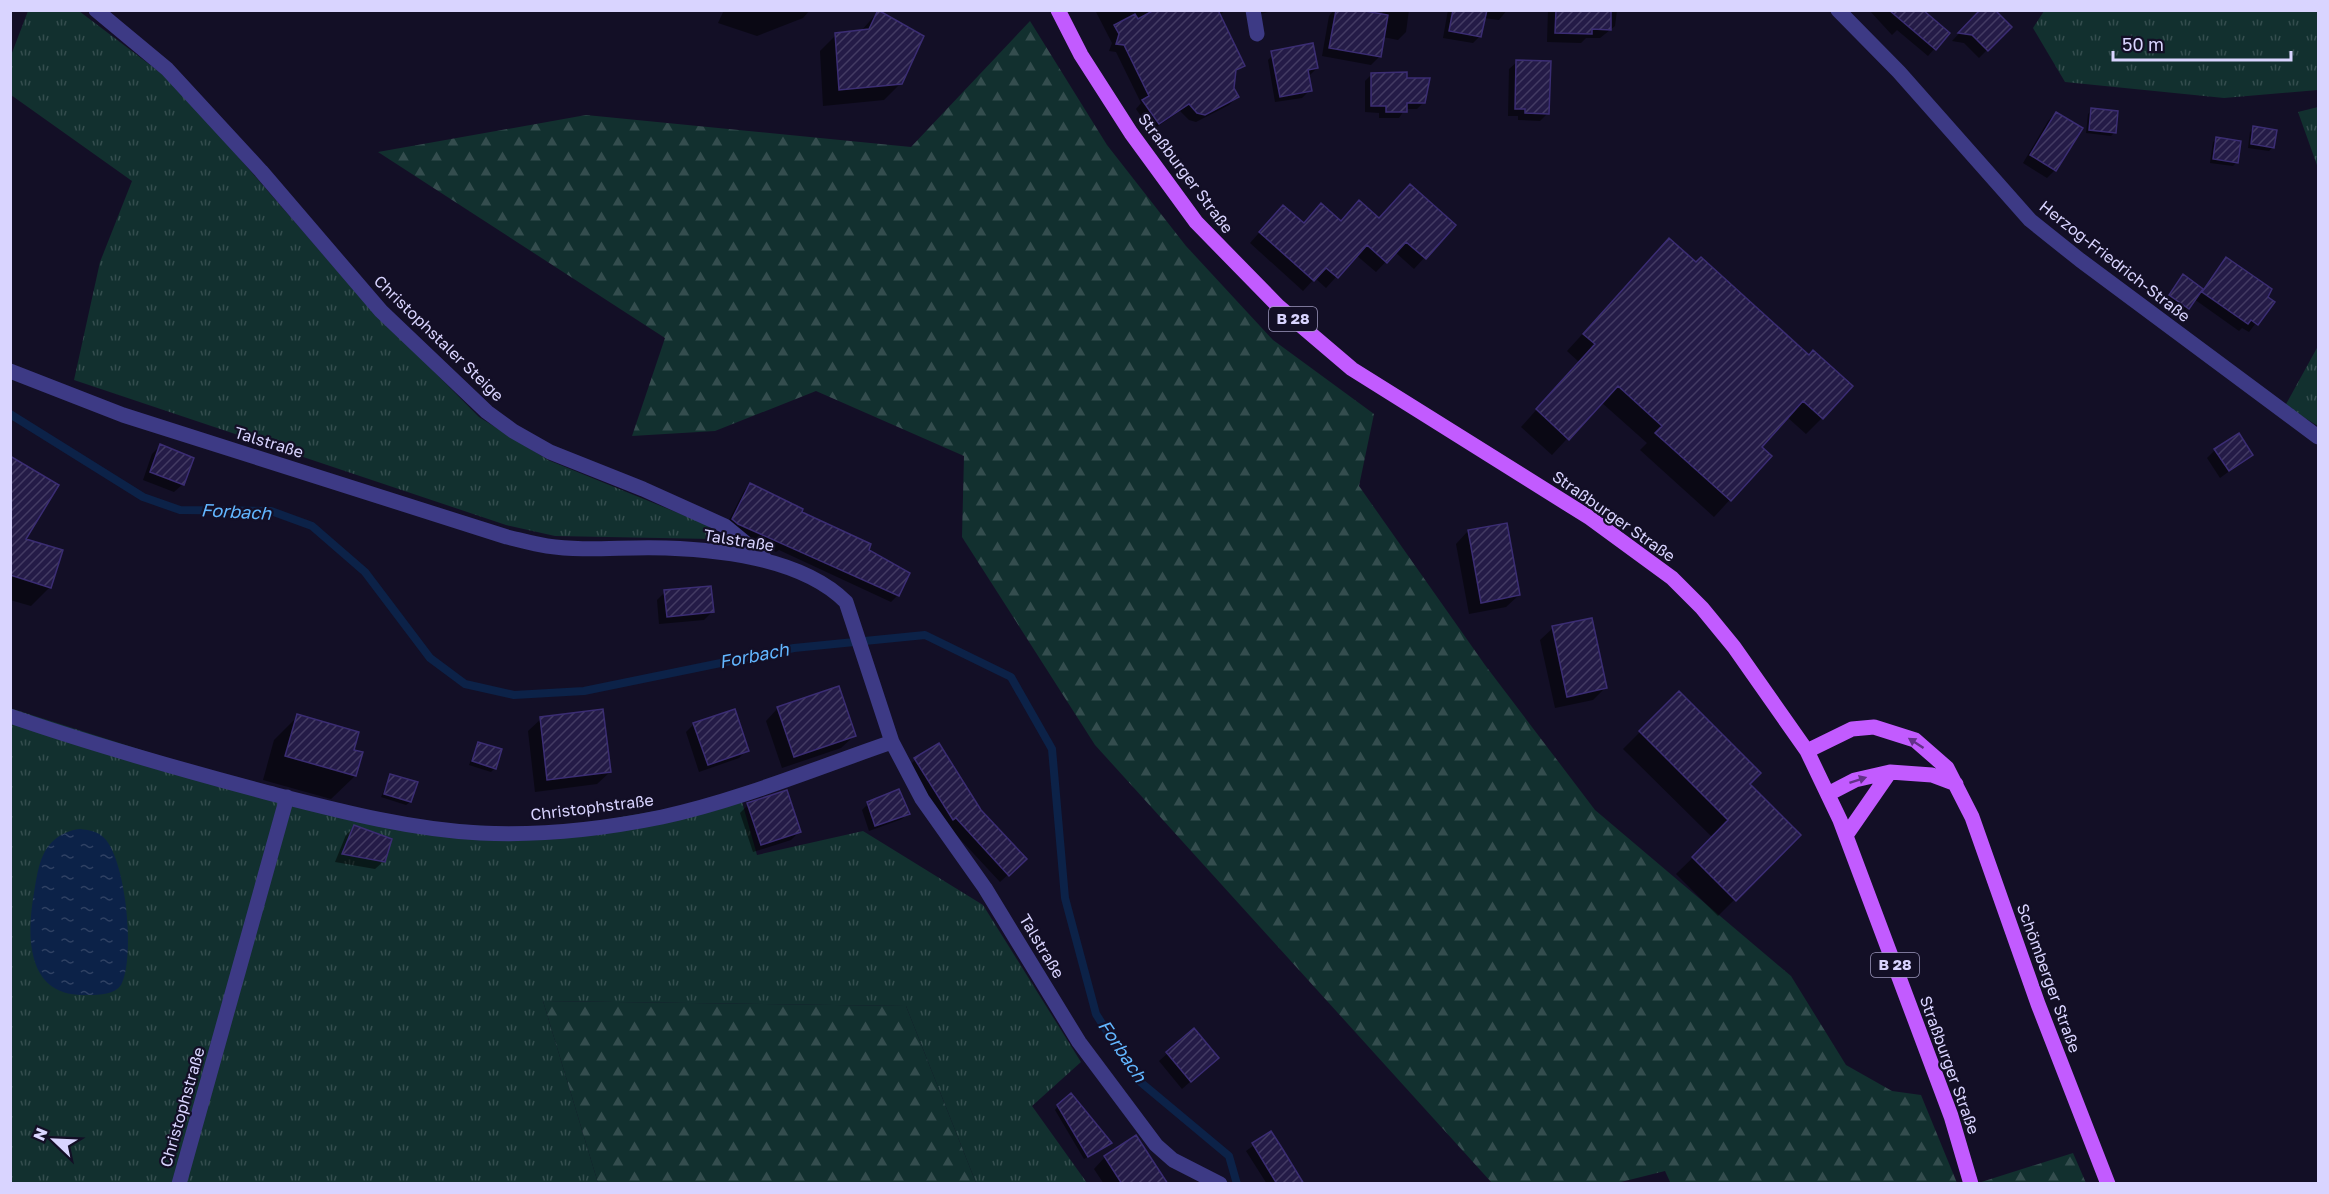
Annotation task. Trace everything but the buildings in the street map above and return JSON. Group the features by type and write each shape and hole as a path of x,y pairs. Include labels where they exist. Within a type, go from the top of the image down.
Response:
{"main road":[{"name":"Straßburger Straße","path":"1058,10 1081,55 1131,133 1196,222 1278,306 1352,369 1590,518 1672,579 1702,608 1740,655 1807,751 1847,834 1951,1116 1971,1184"},
{"name":"Schömberger Straße","path":"1807,751 1852,729 1874,727 1915,740 1947,768 1972,817 2038,1004 2108,1184"},
{"path":"1847,834 1890,772"},
{"path":"1828,794 1855,780 1890,772 1932,775 1956,784"}],"street":[{"name":"Christophstaler Steige","path":"96,10 167,69 261,171 381,311 487,412 513,431 550,452 725,526 766,560"},
{"path":"1253,10 1257,34"},
{"name":"Herzog-Friedrich-Straße","path":"1838,10 1899,72 2030,220 2080,261 2319,437"},
{"name":"Talstraße","path":"10,371 123,415 507,537 548,546 665,548 766,560 814,579 834,590 846,602 892,742 922,799 985,888 1079,1042 1156,1145 1173,1160 1214,1180"},
{"name":"Christophstraße","path":"10,716 75,739 184,771 385,821 441,830 491,833 575,829 663,816 729,798 892,742"},
{"name":"Christophstraße","path":"179,1184 287,797"}],"green space":[{"path":"28,11 79,11 174,83 360,297 479,417 548,460 715,528 712,539 555,536 506,525 74,380 100,262 132,181 11,95 10,58"},
{"path":"2044,11 2318,11 2318,90 2224,98 2065,82 2033,28"},
{"path":"1030,21 1107,145 1186,246 1273,340 1374,414 1359,486 1485,665 1595,810 1791,976 1846,1065 1892,1091 1921,1095 1957,1183 1671,1184 1665,1171 1617,1183 1492,1183 1095,745 962,537 964,456 816,391 715,431 632,436 665,338 378,152 586,115 911,147"},
{"path":"2318,107 2318,168 2298,112"},
{"path":"2318,346 2318,426 2285,406"},
{"path":"10,708 251,785 421,822 548,830 707,802 739,791 757,855 863,831 983,905 1081,1062 1032,1106 1087,1183 976,1183 906,1006 543,1001 598,1183 11,1183"},
{"path":"543,1001 906,1006 976,1183 598,1183"},
{"path":"2073,1153 2086,1183 1975,1184"}],"water":[{"path":"80,829 102,836 117,863 123,884 128,931 125,972 118,989 104,994 83,995 64,992 50,985 40,973 31,943 32,909 41,859 55,839 65,833"}],"waterway":[{"name":"Forbach","path":"10,414 143,497 180,510 271,511 312,526 365,572 430,658 465,684 514,695 584,691 794,648 925,635 1011,677 1052,749 1065,898 1096,1014 1138,1080 1229,1156 1237,1184"}]}
